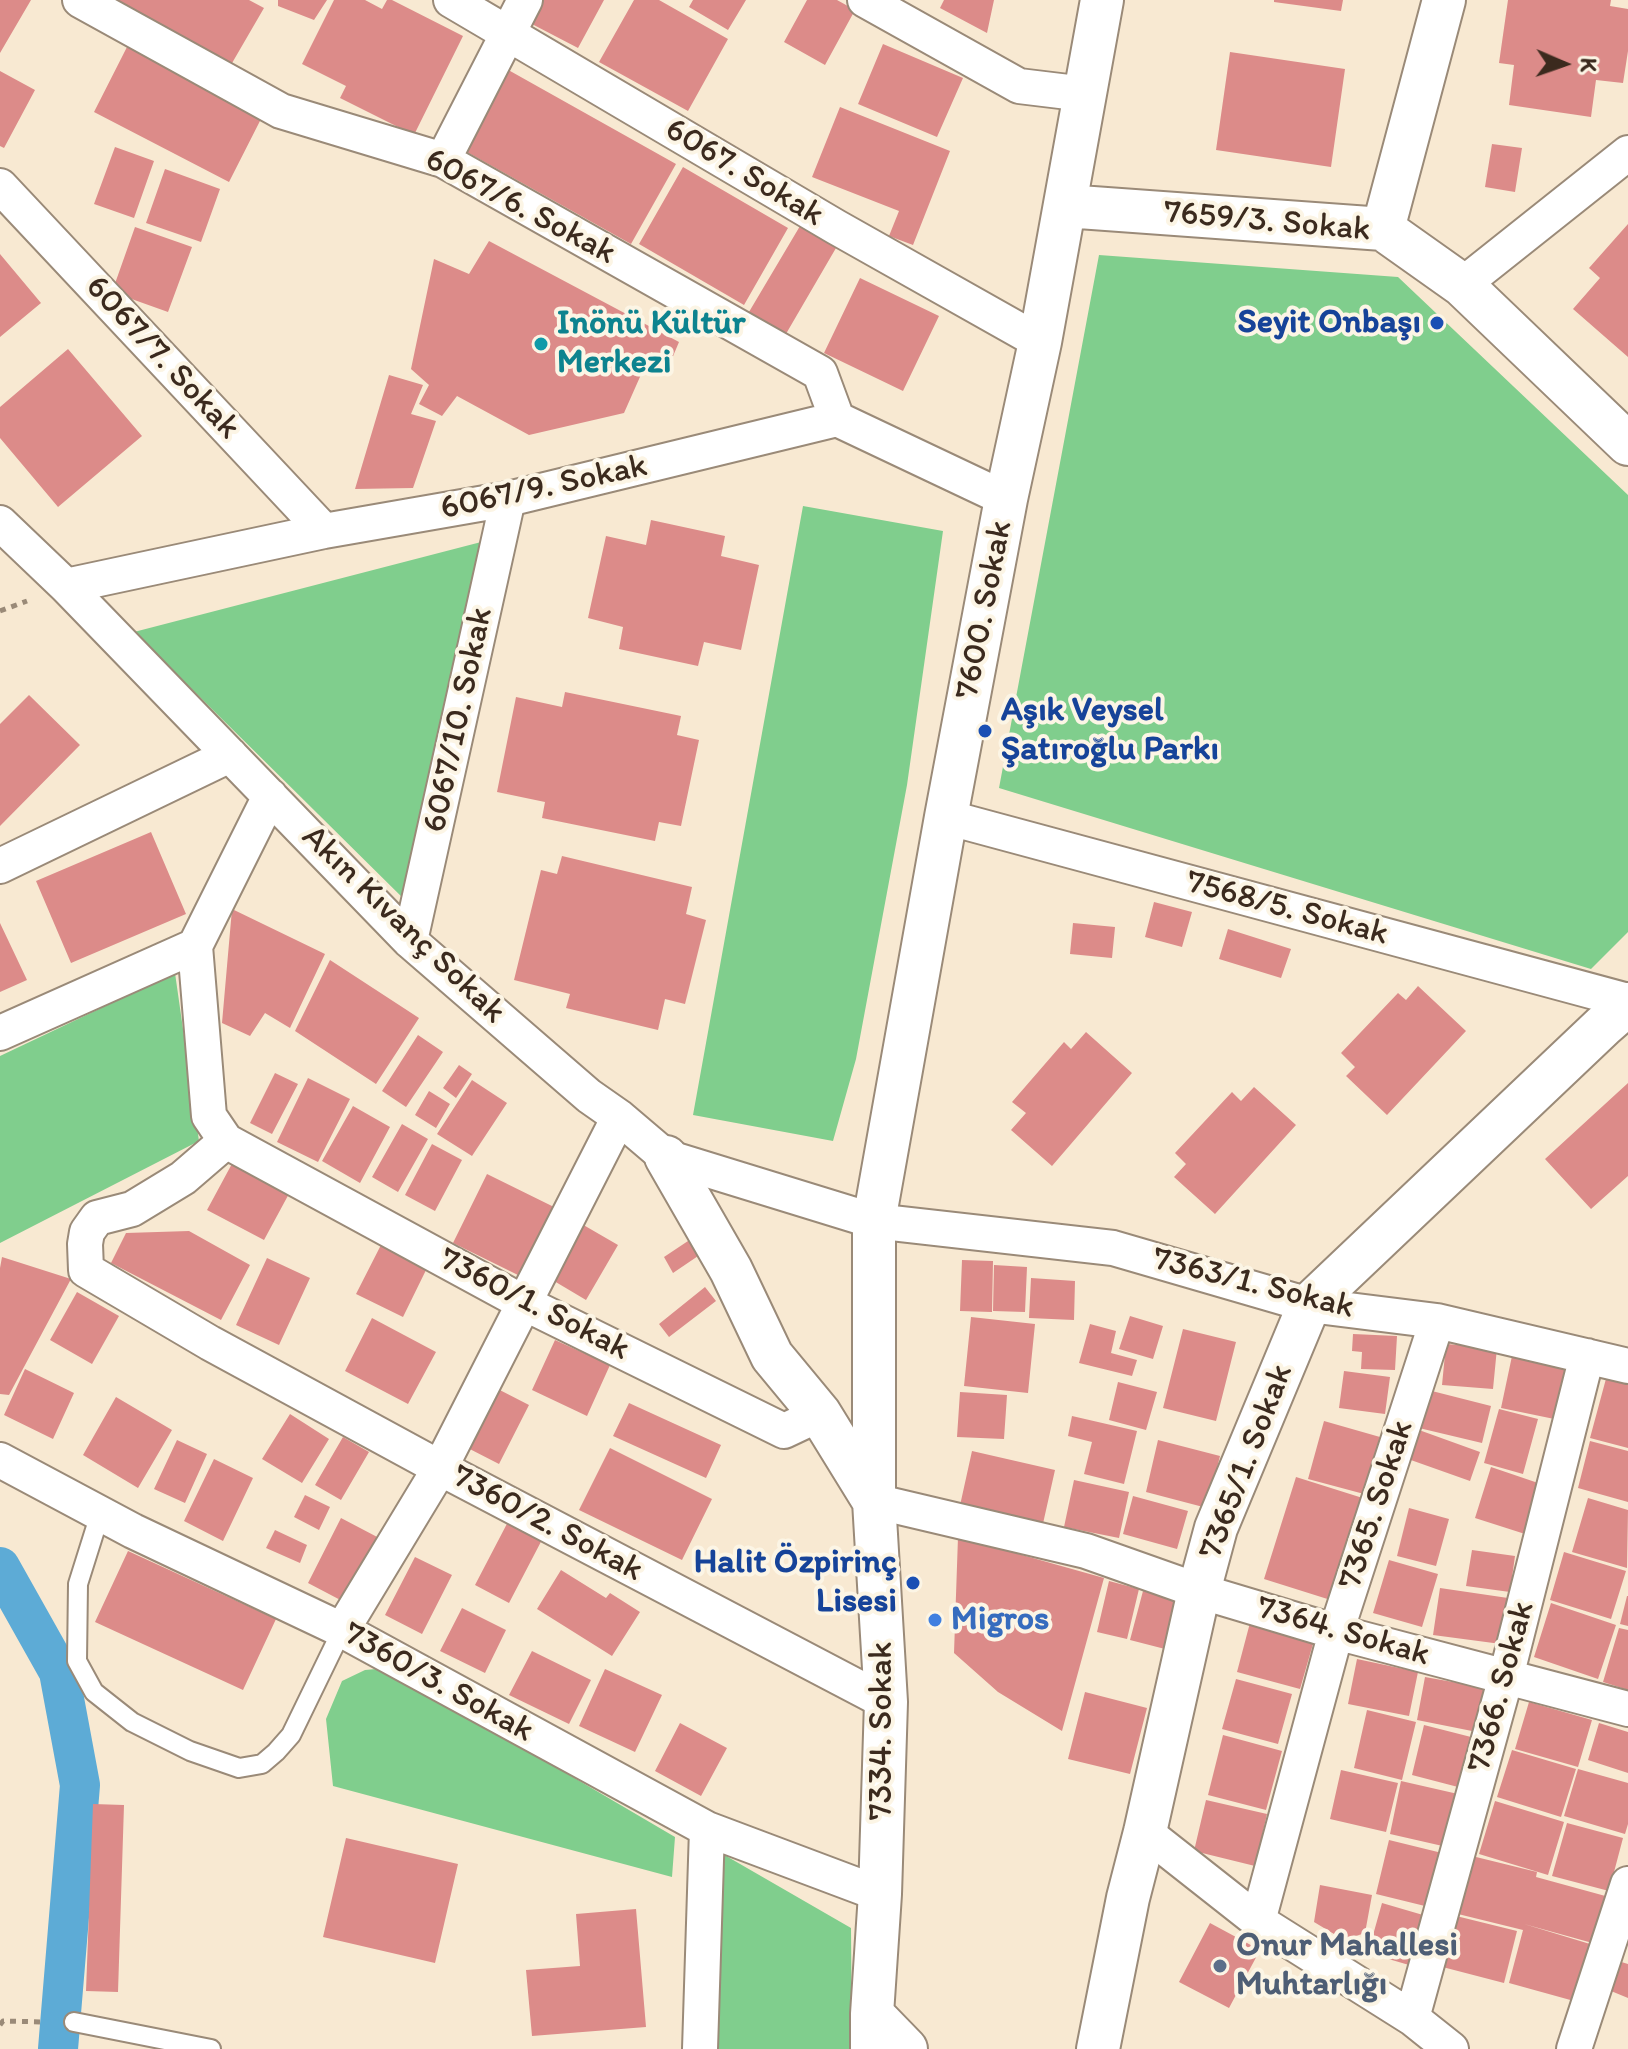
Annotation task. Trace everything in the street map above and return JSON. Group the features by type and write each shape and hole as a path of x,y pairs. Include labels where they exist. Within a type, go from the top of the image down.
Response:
{"street":[{"name":"6067/6. Sokak","path":"80,0 281,111 443,160 820,373 837,419"},
{"name":"6067. Sokak","path":"451,0 836,227 1040,342"},
{"path":"443,160 525,0"},
{"path":"865,0 1019,86 1085,94"},
{"name":"7600. Sokak","path":"874,1221 946,817 1006,499 1040,342 1102,0"},
{"path":"1383,229 1444,0"},
{"path":"1462,285 1628,153"},
{"name":"6067/7. Sokak","path":"0,186 324,531"},
{"name":"7659/3. Sokak","path":"1065,206 1383,229 1462,285 1628,444"},
{"path":"837,419 1006,499"},
{"name":"6067/9. Sokak","path":"66,586 324,531 508,499 837,419"},
{"name":"6067/10. Sokak","path":"410,941 508,499"},
{"name":"Akın Kıvanç Sokak","path":"0,523 66,586 410,941 589,1096 666,1157 874,1221"},
{"path":"0,866 230,755"},
{"path":"239,1148 209,1116 195,946 270,796"},
{"name":"7568/5. Sokak","path":"946,817 1628,1003"},
{"path":"0,1033 195,946"},
{"name":"7365/1. Sokak","path":"1098,2049 1128,1898 1216,1528 1309,1305 1628,1003"},
{"path":"342,1630 440,1468 619,1117"},
{"name":"7360/1. Sokak","path":"239,1148 524,1303 784,1431 820,1414"},
{"name":"7360/2. Sokak","path":"239,1148 132,1209 97,1218 87,1232 86,1270 210,1343 440,1468 886,1702"},
{"path":"666,1157 731,1270 772,1356 820,1414 874,1501"},
{"name":"7363/1. Sokak","path":"874,1221 1113,1248 1309,1305 1437,1321 1628,1366"},
{"name":"7334. Sokak","path":"872,2031 886,1702 874,1501 874,1221"},
{"name":"7365. Sokak","path":"1258,1921 1336,1632 1437,1321"},
{"name":"7366. Sokak","path":"1412,2018 1506,1677 1587,1356"},
{"name":"7360/3. Sokak","path":"0,1460 100,1514 342,1630 707,1829 880,1894"},
{"name":"7364. Sokak","path":"874,1501 1086,1551 1199,1591 1336,1632 1628,1709"},
{"path":"700,2049 707,1829"},
{"path":"1145,1832 1258,1921 1412,2018 1451,2049"},
{"path":"1574,2049 1628,1884"},
{"path":"872,2031 906,2049"}],"lane":[{"path":"100,1514 78,1584 77,1661 94,1692 132,1722 190,1751 239,1768 262,1764 291,1735 342,1630"},
{"path":"74,2022 211,2049"}],"path":[{"path":"2,2023 74,2022"}],"green space":[{"path":"1099,255 1398,277 1628,495 1628,932 1591,969 999,788"},
{"path":"803,506 943,531 907,785 856,1059 833,1141 693,1115"},
{"path":"485,541 411,906 134,632"},
{"path":"175,973 199,1141 0,1243 0,1056"},
{"path":"387,1668 675,1837 672,1877 333,1786 326,1719 342,1681 365,1670"},
{"path":"721,1853 851,1928 852,2049 716,2049"}],"building":[{"path":"0,0 31,0 0,53"},
{"path":"117,0 249,0 264,8 228,70 114,4"},
{"path":"278,0 327,0 314,20 278,6"},
{"path":"334,0 365,0 382,9 387,0 392,0 463,36 414,135 340,98 346,86 302,64"},
{"path":"542,0 604,0 578,48 530,23"},
{"path":"634,0 659,0 728,39 688,111 599,62"},
{"path":"693,0 746,0 728,30 689,7"},
{"path":"807,0 837,0 855,10 825,65 784,42"},
{"path":"944,0 994,0 987,33 940,8"},
{"path":"1274,0 1343,0 1341,11"},
{"path":"1508,0 1611,0 1610,6 1628,9 1628,51 1623,83 1596,80 1591,117 1509,105 1514,65 1499,63"},
{"path":"883,44 963,78 937,137 858,104"},
{"path":"127,47 262,117 229,182 94,112"},
{"path":"1230,52 1345,69 1331,167 1216,150"},
{"path":"503,67 676,164 631,244 458,147"},
{"path":"0,71 35,90 4,148 0,146"},
{"path":"840,107 950,151 913,245 889,236 899,211 812,177"},
{"path":"1492,144 1522,148 1515,192 1485,187"},
{"path":"115,147 154,161 134,218 94,204"},
{"path":"683,167 788,228 744,305 639,244"},
{"path":"165,169 220,189 201,242 146,223"},
{"path":"1628,224 1628,357 1573,309 1600,278 1589,268"},
{"path":"800,226 836,248 783,339 746,317"},
{"path":"135,227 192,247 168,312 112,292"},
{"path":"489,241 679,342 671,361 651,352 624,413 529,435 457,396 442,416 419,404 429,385 411,369 434,259 469,274"},
{"path":"0,254 41,303 0,337"},
{"path":"860,278 939,316 903,391 824,353"},
{"path":"68,349 142,436 58,507 0,438 0,407"},
{"path":"389,375 423,385 411,414 436,421 413,488 355,489"},
{"path":"651,520 725,536 721,556 759,565 741,650 704,642 698,666 619,649 623,627 588,618 606,536 646,545"},
{"path":"565,692 681,716 677,735 699,740 681,826 659,822 655,841 542,818 545,802 497,792 516,697 562,707"},
{"path":"29,695 80,745 0,826 0,724"},
{"path":"151,832 186,914 71,963 36,881"},
{"path":"562,856 692,887 686,914 706,920 685,1004 665,999 658,1030 566,1008 570,994 514,980 541,870 557,874"},
{"path":"1154,902 1192,912 1182,947 1145,937"},
{"path":"232,909 325,954 290,1028 265,1013 250,1036 222,1023"},
{"path":"0,923 27,980 0,992"},
{"path":"1073,923 1115,927 1112,958 1070,954"},
{"path":"1228,929 1291,949 1281,978 1219,959"},
{"path":"330,960 419,1018 376,1084 295,1031"},
{"path":"1418,986 1466,1031 1387,1115 1346,1076 1355,1067 1341,1053 1398,993 1406,1000"},
{"path":"1086,1032 1132,1073 1052,1166 1011,1130 1026,1113 1012,1102 1064,1042 1071,1049"},
{"path":"418,1035 443,1052 406,1107 382,1091"},
{"path":"459,1065 472,1074 456,1098 443,1088"},
{"path":"275,1073 298,1084 272,1134 250,1123"},
{"path":"308,1078 350,1099 318,1162 277,1142"},
{"path":"472,1080 507,1103 472,1156 437,1134"},
{"path":"1628,1083 1628,1176 1591,1209 1545,1159"},
{"path":"1254,1087 1296,1125 1215,1214 1174,1177 1186,1164 1175,1153 1232,1092 1241,1101"},
{"path":"429,1091 450,1104 436,1128 415,1115"},
{"path":"353,1106 390,1127 360,1183 322,1161"},
{"path":"402,1124 428,1139 398,1192 372,1177"},
{"path":"432,1144 462,1160 435,1211 405,1195"},
{"path":"234,1160 291,1190 264,1240 207,1210"},
{"path":"487,1174 556,1208 522,1277 453,1243"},
{"path":"580,1223 618,1245 586,1300 549,1278"},
{"path":"189,1231 250,1265 221,1320 111,1263 126,1233"},
{"path":"691,1239 701,1254 673,1273 664,1257"},
{"path":"382,1243 428,1266 403,1317 356,1294"},
{"path":"2,1257 71,1279 9,1395 0,1394"},
{"path":"267,1258 310,1278 279,1345 236,1325"},
{"path":"962,1260 993,1261 992,1312 960,1311"},
{"path":"994,1265 1027,1267 1025,1312 993,1311"},
{"path":"1031,1278 1075,1281 1074,1320 1029,1318"},
{"path":"705,1287 716,1301 669,1337 659,1324"},
{"path":"77,1292 119,1316 92,1364 50,1340"},
{"path":"1130,1316 1163,1326 1153,1359 1119,1349"},
{"path":"971,1317 1035,1324 1028,1393 964,1386"},
{"path":"372,1318 436,1352 408,1404 345,1371"},
{"path":"1090,1324 1116,1331 1111,1353 1137,1360 1132,1376 1079,1363"},
{"path":"1183,1329 1236,1342 1216,1421 1163,1408"},
{"path":"1353,1334 1397,1336 1395,1370 1361,1369 1362,1352 1352,1351"},
{"path":"555,1340 610,1365 587,1416 532,1390"},
{"path":"1446,1344 1497,1348 1493,1389 1442,1385"},
{"path":"1512,1356 1575,1369 1564,1421 1501,1408"},
{"path":"25,1369 74,1393 53,1439 4,1415"},
{"path":"1344,1371 1390,1377 1385,1414 1339,1408"},
{"path":"1607,1375 1628,1380 1628,1448 1590,1438"},
{"path":"1118,1382 1157,1392 1146,1430 1109,1420"},
{"path":"490,1385 529,1405 499,1464 460,1444"},
{"path":"1428,1390 1491,1406 1482,1443 1419,1428"},
{"path":"960,1392 1007,1395 1004,1439 957,1437"},
{"path":"116,1397 172,1430 138,1488 83,1455"},
{"path":"629,1403 721,1445 706,1478 613,1436"},
{"path":"1499,1409 1538,1419 1523,1474 1484,1463"},
{"path":"290,1414 329,1439 302,1483 262,1459"},
{"path":"1072,1416 1137,1431 1124,1484 1084,1474 1092,1442 1068,1436"},
{"path":"1324,1421 1380,1437 1364,1494 1308,1479"},
{"path":"1419,1430 1480,1452 1470,1481 1408,1459"},
{"path":"343,1437 369,1452 341,1500 315,1485"},
{"path":"177,1440 207,1454 185,1503 154,1489"},
{"path":"1158,1440 1220,1456 1207,1508 1146,1492"},
{"path":"1590,1441 1628,1451 1628,1502 1578,1488"},
{"path":"610,1448 712,1499 682,1560 579,1510"},
{"path":"972,1451 1055,1470 1042,1528 959,1510"},
{"path":"214,1459 253,1478 223,1541 184,1521"},
{"path":"1491,1467 1541,1484 1525,1534 1475,1518"},
{"path":"1296,1477 1369,1500 1337,1602 1264,1579"},
{"path":"1074,1480 1129,1492 1119,1538 1064,1527"},
{"path":"305,1495 330,1507 319,1530 294,1517"},
{"path":"1133,1496 1188,1511 1177,1549 1123,1534"},
{"path":"1588,1498 1628,1510 1627,1568 1572,1552"},
{"path":"1409,1508 1449,1519 1436,1566 1397,1556"},
{"path":"511,1516 545,1534 509,1603 475,1585"},
{"path":"341,1518 381,1539 348,1604 308,1583"},
{"path":"275,1530 307,1545 300,1563 266,1548"},
{"path":"958,1537 1104,1578 1062,1731 998,1692 954,1653"},
{"path":"1472,1550 1515,1556 1510,1592 1466,1586"},
{"path":"128,1551 276,1619 243,1690 95,1622"},
{"path":"1564,1552 1626,1571 1611,1619 1550,1600"},
{"path":"415,1557 452,1575 422,1634 385,1615"},
{"path":"1389,1560 1438,1574 1422,1627 1373,1613"},
{"path":"561,1570 606,1598 610,1593 640,1612 612,1656 537,1609"},
{"path":"1109,1581 1139,1589 1127,1639 1097,1632"},
{"path":"1440,1588 1508,1598 1501,1644 1433,1635"},
{"path":"1143,1591 1179,1601 1165,1649 1130,1640"},
{"path":"1628,1596 1628,1626 1620,1624"},
{"path":"1551,1603 1616,1625 1598,1679 1534,1657"},
{"path":"462,1608 506,1630 485,1673 440,1651"},
{"path":"1251,1619 1315,1637 1300,1689 1237,1672"},
{"path":"1619,1628 1628,1630 1628,1690 1603,1682"},
{"path":"532,1651 591,1680 569,1724 509,1695"},
{"path":"1357,1659 1418,1672 1409,1716 1348,1704"},
{"path":"605,1669 662,1695 635,1752 579,1726"},
{"path":"1425,1677 1486,1688 1477,1732 1417,1720"},
{"path":"1236,1679 1292,1694 1278,1744 1222,1729"},
{"path":"1085,1692 1147,1708 1130,1774 1068,1759"},
{"path":"1529,1702 1592,1720 1578,1767 1515,1749"},
{"path":"1367,1710 1416,1722 1402,1780 1354,1768"},
{"path":"680,1723 727,1748 701,1796 655,1771"},
{"path":"1599,1723 1628,1732 1628,1773 1588,1760"},
{"path":"1424,1725 1471,1737 1458,1787 1412,1775"},
{"path":"1223,1735 1282,1751 1266,1810 1208,1795"},
{"path":"1512,1750 1576,1769 1561,1817 1497,1797"},
{"path":"1578,1769 1628,1783 1628,1824 1625,1834 1564,1816"},
{"path":"1341,1770 1398,1783 1386,1832 1330,1819"},
{"path":"1401,1781 1458,1794 1447,1847 1390,1834"},
{"path":"1206,1800 1267,1814 1255,1866 1194,1851"},
{"path":"1495,1801 1564,1822 1548,1875 1479,1854"},
{"path":"93,1804 124,1805 118,1992 86,1991"},
{"path":"1567,1823 1623,1838 1609,1891 1552,1876"},
{"path":"346,1838 458,1864 435,1963 323,1937"},
{"path":"1389,1840 1442,1853 1429,1907 1376,1894"},
{"path":"1472,1856 1537,1872 1536,1877 1609,1897 1596,1944 1524,1924 1590,1944 1574,2001 1509,1983 1523,1930 1458,1914"},
{"path":"1320,1885 1372,1895 1365,1933 1344,1940 1314,1922"},
{"path":"1382,1903 1423,1915 1409,1965 1368,1953"},
{"path":"636,1909 646,2027 532,2036 526,1970 580,1966 576,1914"},
{"path":"1444,1913 1517,1931 1504,1983 1431,1964"},
{"name":"Onur Mahallesi Muhtarlığı","path":"1210,1923 1260,1950 1229,2008 1179,1982"},
{"path":"1618,1961 1628,1964 1628,1998 1611,1991"}],"waterway":[{"path":"0,1567 59,1672 80,1785 58,2049"}],"place":[{"name":"Seyit Onbaşı","path":"1437,323"},
{"name":"Inönü Kültür Merkezi","path":"541,344"},
{"name":"Aşık Veysel Şatıroğlu Parkı","path":"985,731"},
{"name":"Halit Özpirinç Lisesi","path":"913,1583"},
{"name":"Migros","path":"935,1620"},
{"name":"Onur Mahallesi Muhtarlığı","path":"1220,1966"}]}
